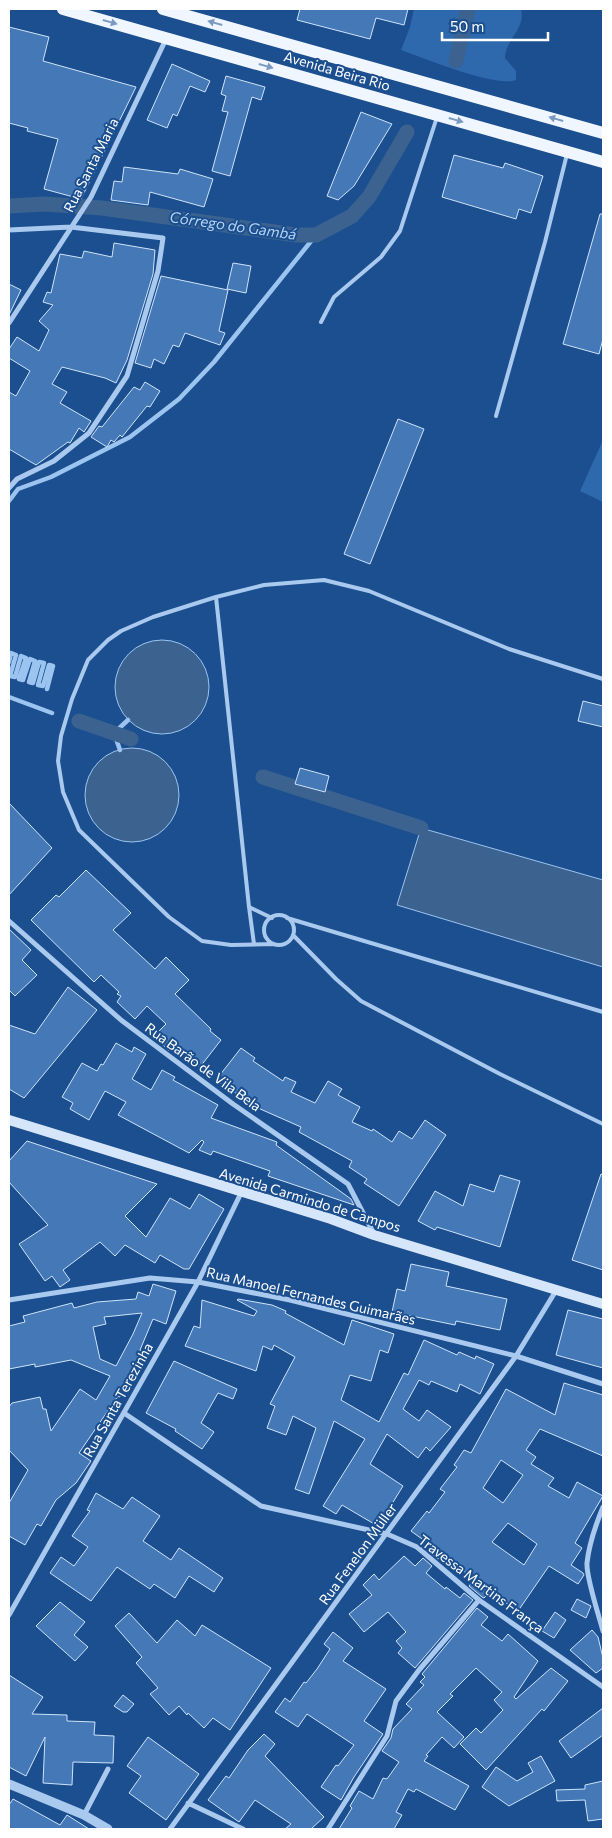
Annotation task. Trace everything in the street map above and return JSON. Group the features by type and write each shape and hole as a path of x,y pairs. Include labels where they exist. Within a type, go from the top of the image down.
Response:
{"main road":[{"name":"Avenida Beira Rio","path":"63,9 603,162"},
{"name":"Avenida Beira Rio","path":"162,9 603,133"},
{"name":"Avenida Carmindo de Campos","path":"9,1120 603,1304"}],"street":[{"name":"Rua Santa Maria","path":"9,323 91,196 166,38"},
{"path":"9,230 71,227 163,238 158,271 127,376 89,433 54,461 17,479 9,488"},
{"name":"Rua Barão de Vila Bela","path":"9,921 144,1038 233,1104 348,1184 374,1234"},
{"name":"Rua Santa Terezinha","path":"9,1616 198,1282 241,1193"},
{"name":"Rua Manoel Fernandes Guimarães","path":"9,1300 150,1278 198,1282 290,1300 516,1356 603,1384"},
{"name":"Rua Fenelon Müller","path":"170,1829 516,1356 558,1289"},
{"name":"Travessa Martins França","path":"124,1413 262,1506 387,1534 417,1547 479,1600 603,1687"},
{"path":"603,1507 587,1564 603,1631"},
{"path":"328,1829 387,1736 396,1701 419,1670 479,1600"},
{"path":"84,1815 108,1769"},
{"path":"9,1784 84,1815 108,1829"},
{"path":"188,1804 243,1829"}],"lane":[{"path":"322,322 334,297 382,257 400,231 438,115"},
{"path":"496,416 545,242 567,152"},
{"path":"286,918 293,925 293,935 283,945 254,944 231,946 202,941 168,917 79,830 63,792 58,761 61,736 72,699 88,660 108,640 153,617 216,597 264,585 324,580 368,590 509,650 603,679"},
{"path":"216,597 254,944"},
{"path":"249,907 272,918 282,916 603,1012"},
{"path":"272,918 265,929 267,938 274,944"},
{"path":"293,935 336,979 361,1001 500,1074 603,1124"}],"shaded area":[{"path":"414,9 521,9 521,23 508,45 505,58 516,71 516,80 493,80 477,76 401,50 410,27"},
{"path":"603,440 603,502 580,491"},
{"path":"162,640 180,644 195,654 205,669 209,687 205,705 195,720 180,730 162,734 144,730 129,720 119,705 115,687 119,669 129,654 144,644"},
{"path":"132,748 150,752 165,762 175,777 179,795 175,813 165,828 150,838 132,842 114,838 99,828 89,813 85,795 89,777 99,762 114,752"},
{"path":"421,828 603,880 603,967 397,905"}],"building":[{"path":"300,9 408,9 404,25 376,18 370,39 297,20"},
{"path":"9,27 49,37 43,61 136,87 81,199 44,189 58,139 27,131 28,128 9,123"},
{"path":"172,64 210,81 205,92 190,86 177,116 173,114 167,128 147,120"},
{"path":"226,76 265,87 261,100 252,97 230,176 212,171 228,112 222,111 226,96 221,94"},
{"path":"361,112 392,124 354,186 338,200 327,196"},
{"path":"454,155 503,168 505,163 543,176 531,213 519,209 516,219 442,197"},
{"path":"124,167 178,174 180,169 213,179 204,207 150,192 148,205 111,200 114,181 122,182"},
{"path":"600,214 603,214 603,339 599,354 563,344"},
{"path":"114,243 155,250 153,274 127,360 116,383 105,378 62,367 52,384 67,392 60,403 91,421 84,432 79,428 70,443 68,442 36,465 9,449 9,392 16,396 30,371 9,358 9,349 17,337 39,351 49,330 39,321 53,305 43,302 47,292 51,293 60,254 82,258 84,251 112,257"},
{"path":"233,263 251,266 246,293 227,289"},
{"path":"161,276 228,290 219,331 225,333 220,345 185,333 179,347 173,345 164,364 154,359 151,368 135,363"},
{"path":"9,284 21,290 9,315"},
{"path":"145,382 160,391 150,407 147,406 122,437 120,435 114,442 111,440 107,447 91,437 99,426 102,427 134,387 140,390"},
{"path":"398,419 424,429 370,564 344,554"},
{"path":"583,701 603,706 603,727 578,721"},
{"path":"300,768 329,776 325,792 295,784"},
{"path":"9,803 52,848 9,895"},
{"path":"86,870 131,913 113,930 155,969 166,957 189,980 175,994 221,1040 200,1067 174,1046 169,1051 154,1036 166,1024 147,1006 135,1019 117,1002 121,996 117,994 119,992 101,975 94,982 31,920 56,895 59,897"},
{"path":"9,929 31,950 22,960 37,975 15,996 9,990"},
{"path":"68,987 97,1010 24,1098 9,1089 9,1025 35,1034"},
{"path":"116,1043 132,1052 134,1047 146,1054 132,1079 151,1090 162,1070 175,1077 173,1080 218,1105 211,1118 277,1142 276,1145 351,1199 354,1205 268,1176 270,1171 213,1151 211,1155 199,1150 204,1142 202,1140 189,1153 118,1115 126,1102 105,1091 89,1120 70,1109 73,1103 62,1097 82,1063 97,1071 101,1064 103,1065"},
{"path":"241,1048 255,1058 253,1061 283,1081 285,1077 296,1082 291,1092 315,1103 328,1081 342,1089 338,1095 360,1107 352,1122 372,1131 373,1129 392,1142 399,1131 412,1139 425,1120 446,1135 399,1206 364,1183 367,1179 349,1167 352,1161 299,1132 301,1127 258,1108 216,1080"},
{"path":"27,1141 157,1184 125,1216 146,1237 170,1198 190,1209 199,1194 224,1209 189,1269 184,1269 160,1255 155,1263 125,1245 115,1256 100,1242 63,1270 70,1280 60,1287 52,1276 45,1281 19,1244 48,1225 9,1182 9,1161"},
{"path":"601,1174 603,1175 603,1270 572,1260"},
{"path":"500,1175 520,1181 500,1247 437,1227 435,1230 418,1221 435,1191 463,1206 470,1184 494,1192"},
{"path":"411,1264 449,1272 446,1286 507,1299 500,1330 456,1321 455,1325 392,1312 397,1289 405,1291"},
{"path":"153,1284 176,1291 166,1324 153,1319 140,1350 145,1353 120,1397 118,1396 79,1453 91,1461 76,1483 56,1500 41,1526 37,1524 25,1545 9,1536 9,1503 28,1470 9,1450 9,1407 12,1403 40,1397 43,1409 46,1409 51,1431 80,1389 96,1400 110,1376 71,1360 35,1367 35,1364 9,1369 9,1326 25,1322 23,1316 72,1303 74,1308 97,1302 136,1299 138,1292 149,1296","holes":["142,1313 116,1366 100,1359 93,1327 106,1324 104,1317"]},
{"path":"238,1299 272,1305 286,1311 285,1313 344,1345 352,1320 394,1334 388,1353 380,1350 371,1381 350,1375 341,1400 379,1422 404,1373 408,1375 424,1340 457,1355 459,1352 475,1359 476,1356 494,1364 480,1394 460,1384 457,1392 431,1381 429,1385 419,1380 403,1409 419,1421 427,1410 451,1427 430,1451 426,1447 418,1458 387,1434 370,1464 403,1486 390,1507 393,1508 381,1528 342,1505 336,1514 323,1506 365,1439 334,1421 309,1494 295,1489 316,1428 293,1416 286,1435 267,1428 275,1406 270,1404 295,1357 274,1345 272,1350 263,1346 256,1371 185,1346 194,1326 200,1328 202,1300 254,1316 257,1311"},
{"path":"568,1310 603,1319 603,1368 556,1355"},
{"path":"174,1361 237,1389 233,1399 218,1393 201,1423 214,1432 202,1449 175,1431 176,1429 146,1413"},
{"path":"564,1383 603,1395 603,1456 540,1429 526,1450 536,1457 531,1464 554,1478 548,1486 569,1498 577,1482 603,1496 575,1543 582,1548 571,1565 584,1575 578,1584 549,1566 518,1611 490,1592 484,1598 482,1597 469,1586 474,1580 444,1554 438,1559 429,1552 433,1547 411,1531 427,1511 429,1513 445,1492 440,1489 457,1467 454,1465 464,1450 471,1453 506,1389 555,1415","holes":["501,1460 523,1475 503,1503 483,1488","508,1523 537,1544 524,1565 492,1542"]},
{"path":"96,1493 123,1509 132,1497 160,1516 143,1541 171,1560 179,1548 223,1578 214,1592 189,1576 175,1598 154,1584 150,1589 117,1567 91,1601 50,1573 61,1557 74,1566 88,1547 72,1536 90,1511 87,1510"},
{"path":"404,1556 415,1566 423,1558 432,1566 426,1573 445,1589 446,1587 460,1598 464,1593 473,1600 415,1668 398,1653 402,1648 396,1641 406,1632 388,1612 364,1632 349,1614 372,1595 363,1585 374,1574 379,1580"},
{"path":"577,1599 591,1606 586,1618 571,1610"},
{"path":"60,1602 85,1622 74,1635 88,1647 75,1661 36,1626"},
{"path":"477,1608 488,1617 481,1625 502,1641 508,1634 538,1661 514,1697 516,1699 551,1668 568,1681 544,1711 542,1709 486,1770 460,1744 476,1728 481,1733 503,1710 494,1700 502,1692 476,1668 450,1694 453,1696 437,1712 464,1737 454,1748 442,1737 426,1755 428,1756 424,1761 469,1786 455,1810 416,1789 414,1792 408,1789 396,1812 402,1815 394,1829 339,1829 352,1808 350,1806 359,1791 373,1799 383,1778 387,1779 399,1762 382,1751 391,1738 393,1729 412,1709 406,1704 424,1685 420,1682 425,1677 422,1674"},
{"path":"555,1612 566,1620 554,1638 542,1631"},
{"path":"129,1613 157,1643 177,1620 195,1636 202,1625 271,1668 230,1730 213,1718 204,1728 179,1706 169,1715 150,1694 158,1688 136,1663 142,1657 115,1626"},
{"path":"592,1630 598,1637 603,1658 603,1668 596,1673 570,1650"},
{"path":"333,1632 353,1648 343,1661 386,1689 364,1721 383,1734 341,1800 321,1787 336,1765 338,1766 354,1745 307,1714 298,1727 275,1712 285,1698 290,1702 304,1682 306,1683 317,1669 330,1649 324,1644"},
{"path":"9,1675 43,1697 32,1714 67,1715 67,1721 95,1722 94,1735 114,1736 113,1763 73,1762 72,1785 43,1783 45,1737 26,1776 9,1767"},
{"path":"123,1695 134,1704 127,1712 123,1712 114,1706"},
{"path":"603,1708 603,1735 571,1758 559,1741"},
{"path":"264,1734 275,1744 265,1756 324,1817 311,1829 285,1829 291,1824 255,1800 239,1822 208,1800 226,1776 229,1778 248,1750"},
{"path":"148,1737 199,1774 166,1820 129,1793 141,1776 127,1766"},
{"path":"541,1756 555,1781 509,1806 482,1787 496,1767 517,1781 533,1772 528,1763"},
{"path":"603,1781 603,1819 588,1821 585,1800 557,1801 556,1790 585,1789 585,1785"},
{"path":"13,1799 60,1825 67,1815 89,1829 9,1829 9,1805"}],"waterway":[{"path":"456,61 468,9"},
{"name":"Córrego do Gambá","path":"9,206 45,204 102,208 296,235 316,235 352,216 369,197 407,132"},
{"path":"9,501 18,489 51,477 130,437 179,399 214,362 316,235"},
{"path":"9,662 11,653 16,655 10,676 15,677 21,656 26,658 19,679 23,680 30,659 35,661 29,682 33,683 39,662 44,663 38,685 43,686 49,665 53,666 47,689"},
{"path":"9,697 52,713"},
{"path":"120,750 114,733 128,720"},
{"path":"79,721 131,739"},
{"path":"263,777 421,828"}]}
